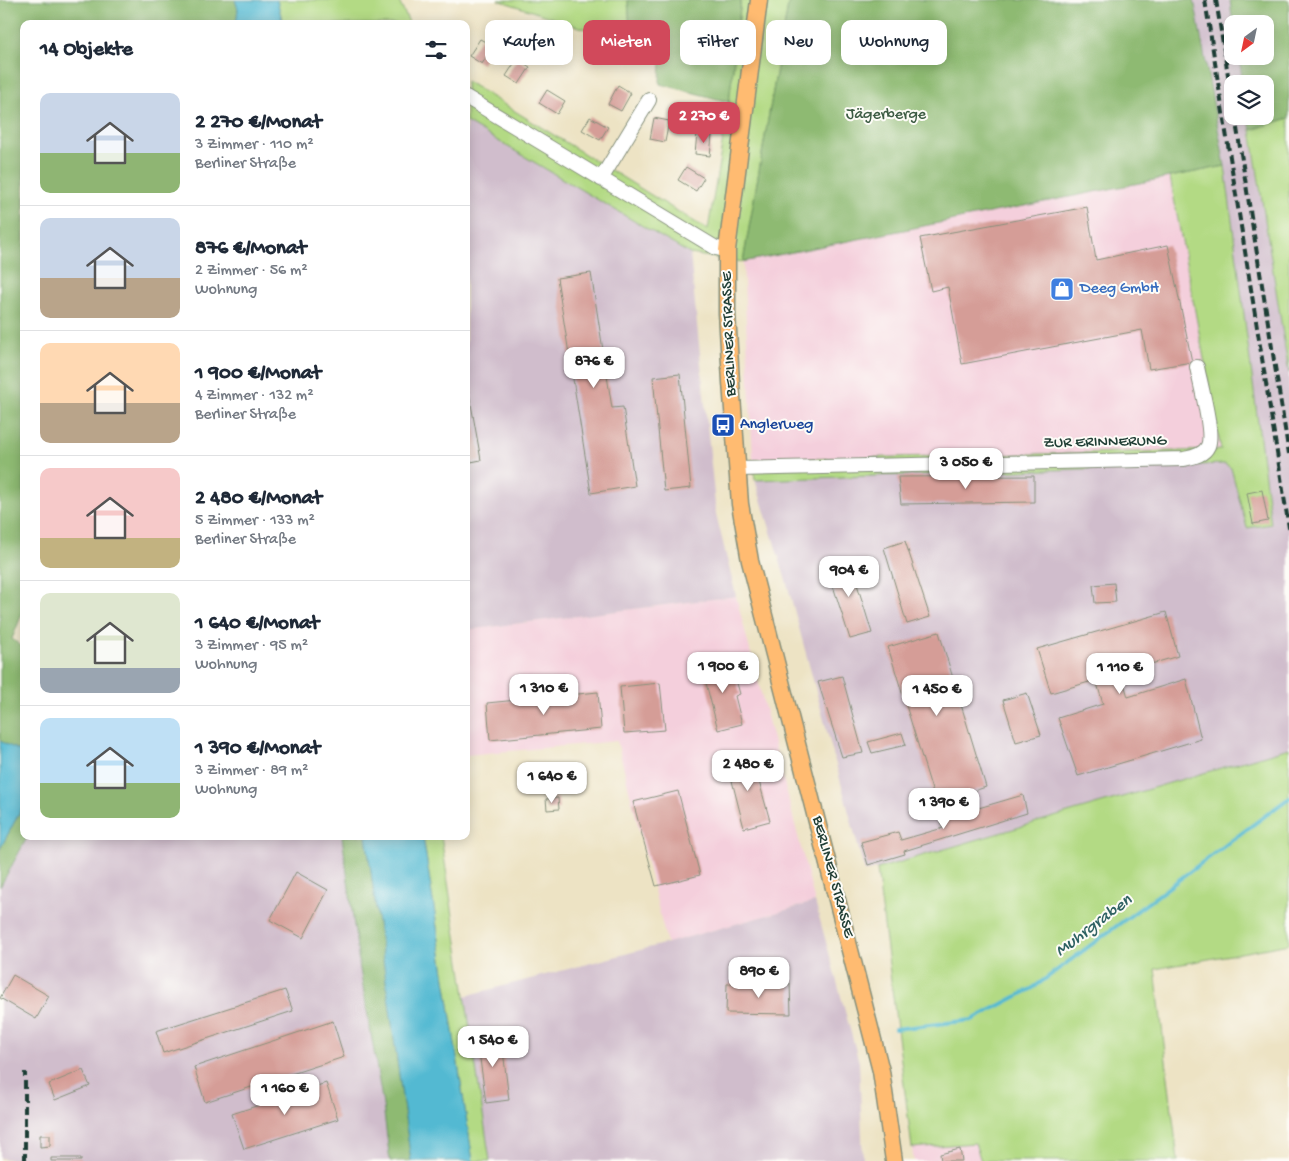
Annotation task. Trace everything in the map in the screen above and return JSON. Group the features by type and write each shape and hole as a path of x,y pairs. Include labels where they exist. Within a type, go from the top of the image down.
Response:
{"main road":[{"name":"BERLINER STRASSE","path":"759,0 727,250 730,382 740,504 750,561 882,1071 894,1161"}],"street":[{"path":"470,100 716,248 727,250"},
{"path":"601,179 649,100"},
{"name":"ZUR ERINNERUNG","path":"738,469 1184,459 1199,455 1208,447 1210,434 1197,368"}],"shaded area":[{"path":"1194,0 1230,0 1232,15 1224,15 1224,65 1240,65 1242,75 1224,75 1224,125 1249,125 1289,373 1289,748 865,872 788,587 755,480 1225,464 1231,468 1247,527 1225,166"},
{"path":"470,124 690,254 716,514 736,596 470,629"},
{"path":"1170,177 1221,450 753,460 743,262"},
{"path":"736,596 815,902 667,943 617,741 470,755 470,629"},
{"path":"26,840 343,840 359,963 383,1105 390,1161 20,1161 0,1158 0,887"},
{"path":"815,902 859,1062 863,1161 490,1161 465,996"},
{"path":"975,1143 981,1161 914,1161 912,1148"}],"green space":[{"path":"0,0 235,0 238,9 237,20 20,20 20,619 12,639 20,645 20,751 0,741"},
{"path":"277,0 398,0 408,20 282,20"},
{"path":"498,0 628,0 629,20 583,20 583,28 573,25 573,20 558,20"},
{"path":"628,0 741,0 739,20 680,20 680,65 733,65 729,102 660,84 661,65 670,65 670,20 629,20"},
{"path":"741,0 789,0 785,20 766,20 766,65 778,65 743,262 690,254 470,124 470,83 708,230 733,65 756,65 756,20 739,20"},
{"name":"Jägerberge","path":"789,0 1194,0 1225,166 743,262 778,65 831,65 831,20 785,20"},
{"path":"1230,0 1289,0 1289,118 1274,123 1274,75 1242,75 1240,65 1274,65 1274,15 1232,15"},
{"path":"1289,118 1289,373 1251,130 1267,125 1274,125 1274,123"},
{"path":"1250,125 1267,125 1251,130"},
{"path":"1225,166 1271,524 1247,528 1231,468 1225,464 755,480 753,460 1221,450 1170,177"},
{"path":"1289,748 1289,944 1155,969 1178,1161 981,1161 975,1143 912,1148 877,869"},
{"path":"20,812 20,840 26,840 0,887 0,849"},
{"path":"343,840 367,840 411,1161 390,1161 383,1105 359,963"},
{"path":"424,840 442,840 490,1161 473,1161"}],"water":[{"path":"235,0 277,0 282,20 237,20 238,9"},
{"path":"0,741 20,751 20,812 0,849"},
{"path":"367,840 424,840 473,1161 411,1161"}],"building":[{"path":"480,39 485,42 485,59 482,64 470,57"},
{"path":"513,65 527,65 530,67 519,84 506,76"},
{"path":"618,85 631,93 621,111 608,104"},
{"path":"547,90 565,101 557,114 539,103"},
{"path":"590,117 608,127 600,140 582,130"},
{"path":"654,118 669,121 665,142 650,139"},
{"path":"697,133 712,135 710,156 695,154"},
{"path":"686,167 704,178 696,191 678,180"},
{"name":"Deeg GmbH","path":"1087,207 1096,260 1168,245 1192,362 1149,369 1142,330 962,364 948,287 931,291 920,238"},
{"path":"591,273 612,408 623,407 635,486 591,493 557,278"},
{"path":"680,374 691,488 664,491 653,377"},
{"path":"470,398 481,460 470,462"},
{"path":"1034,476 1034,502 901,504 898,477"},
{"path":"1262,490 1268,521 1253,524 1247,493"},
{"path":"905,541 930,617 907,624 884,548"},
{"path":"849,558 872,633 850,639 826,564"},
{"path":"1114,583 1116,602 1095,603 1093,585"},
{"path":"1166,612 1178,656 1121,673 1128,697 1186,679 1201,739 1078,776 1058,718 1103,704 1096,680 1051,693 1037,649"},
{"path":"939,632 986,787 936,803 888,647"},
{"path":"731,662 740,694 735,696 742,724 718,730 704,675 698,676 696,670"},
{"path":"842,676 863,753 842,757 818,682"},
{"path":"660,683 665,730 624,733 620,687"},
{"path":"598,692 601,729 490,740 487,703"},
{"path":"1027,693 1041,735 1016,742 1003,700"},
{"path":"902,733 906,745 872,753 868,742"},
{"path":"752,756 770,821 744,828 727,761"},
{"path":"678,791 700,875 656,886 633,802"},
{"path":"1023,795 1027,813 904,851 905,854 868,865 861,842 898,832 901,840 943,828 941,819"},
{"path":"558,798 559,809 547,810 546,799"},
{"path":"296,872 328,890 303,938 270,920"},
{"path":"13,975 49,996 36,1019 0,998"},
{"path":"790,983 791,1014 726,1013 727,984"},
{"path":"285,990 293,1011 163,1053 156,1031"},
{"path":"333,1021 344,1057 205,1102 194,1067"},
{"path":"501,1034 509,1100 486,1103 477,1037"},
{"path":"83,1070 90,1086 55,1100 49,1084"},
{"path":"326,1083 338,1119 244,1149 232,1114"},
{"path":"40,1135 50,1135 50,1146 40,1147"},
{"path":"960,1149 962,1161 941,1161 940,1154"},
{"path":"51,1158 81,1158 81,1161 51,1161"}],"waterway":[{"name":"Muhrgraben","path":"895,1029 972,1020 1033,988 1289,798"}],"railway":[{"path":"1205,0 1289,528"},
{"path":"1216,0 1228,75"},
{"path":"1236,125 1289,454"},
{"path":"25,1072 25,1161"}],"place":[{"name":"Deeg GmbH","path":"1062,289"},
{"name":"Anglerweg","path":"723,425"}]}
